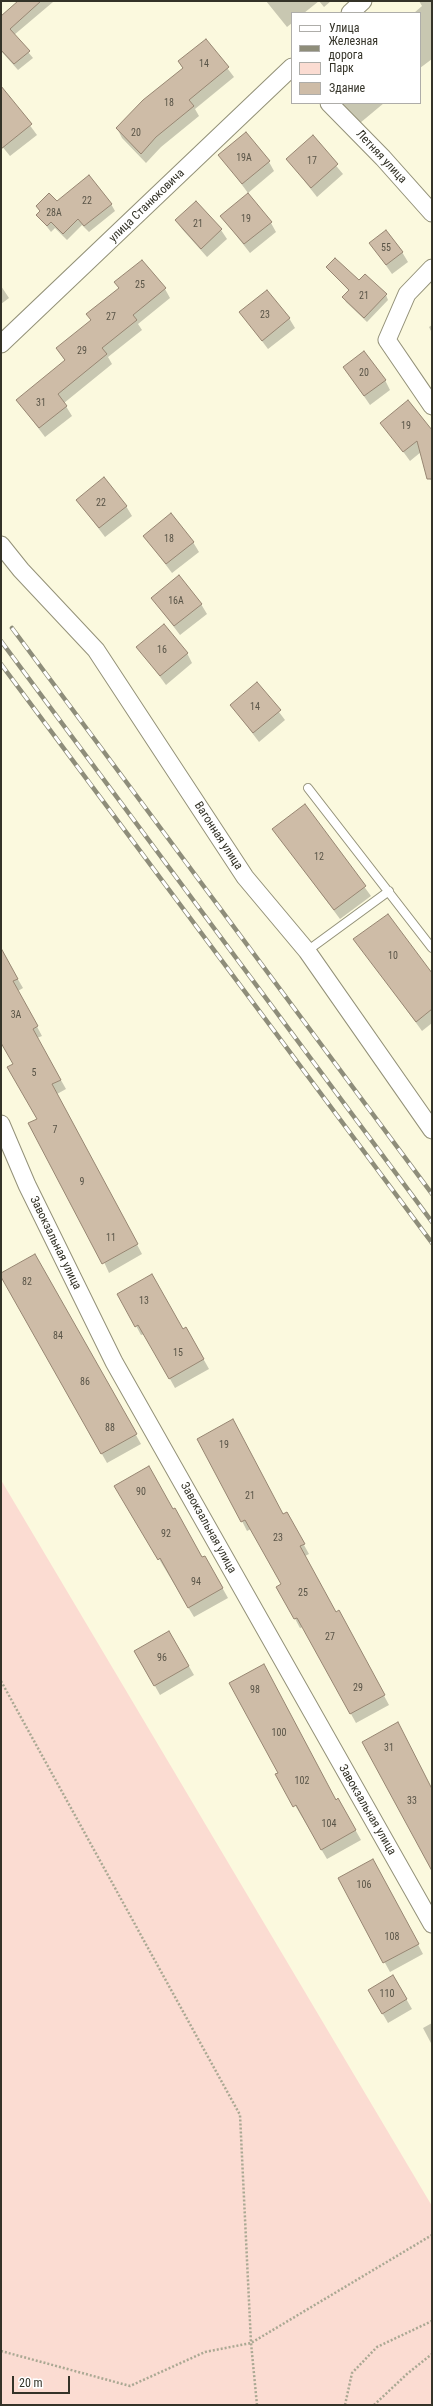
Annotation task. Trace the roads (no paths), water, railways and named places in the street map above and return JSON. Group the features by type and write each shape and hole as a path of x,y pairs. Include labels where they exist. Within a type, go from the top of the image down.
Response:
{"street":[{"path":"351,12 363,1"},
{"name":"улица Станюковича","path":"1,344 291,68"},
{"name":"Летняя улица","path":"331,104 384,158 432,213"},
{"path":"432,268 407,294 387,340 432,406"},
{"name":"Вагонная улица","path":"1,545 21,570 96,650 245,877 307,951 432,1130"},
{"name":"Завокзальная улица","path":"1,1124 27,1184 114,1362 432,1924"}],"lane":[{"path":"308,788 432,948"},
{"path":"307,951 389,891"}],"railway":[{"path":"12,628 432,1194"},
{"path":"1,641 432,1222"},
{"path":"1,664 432,1243"}]}
